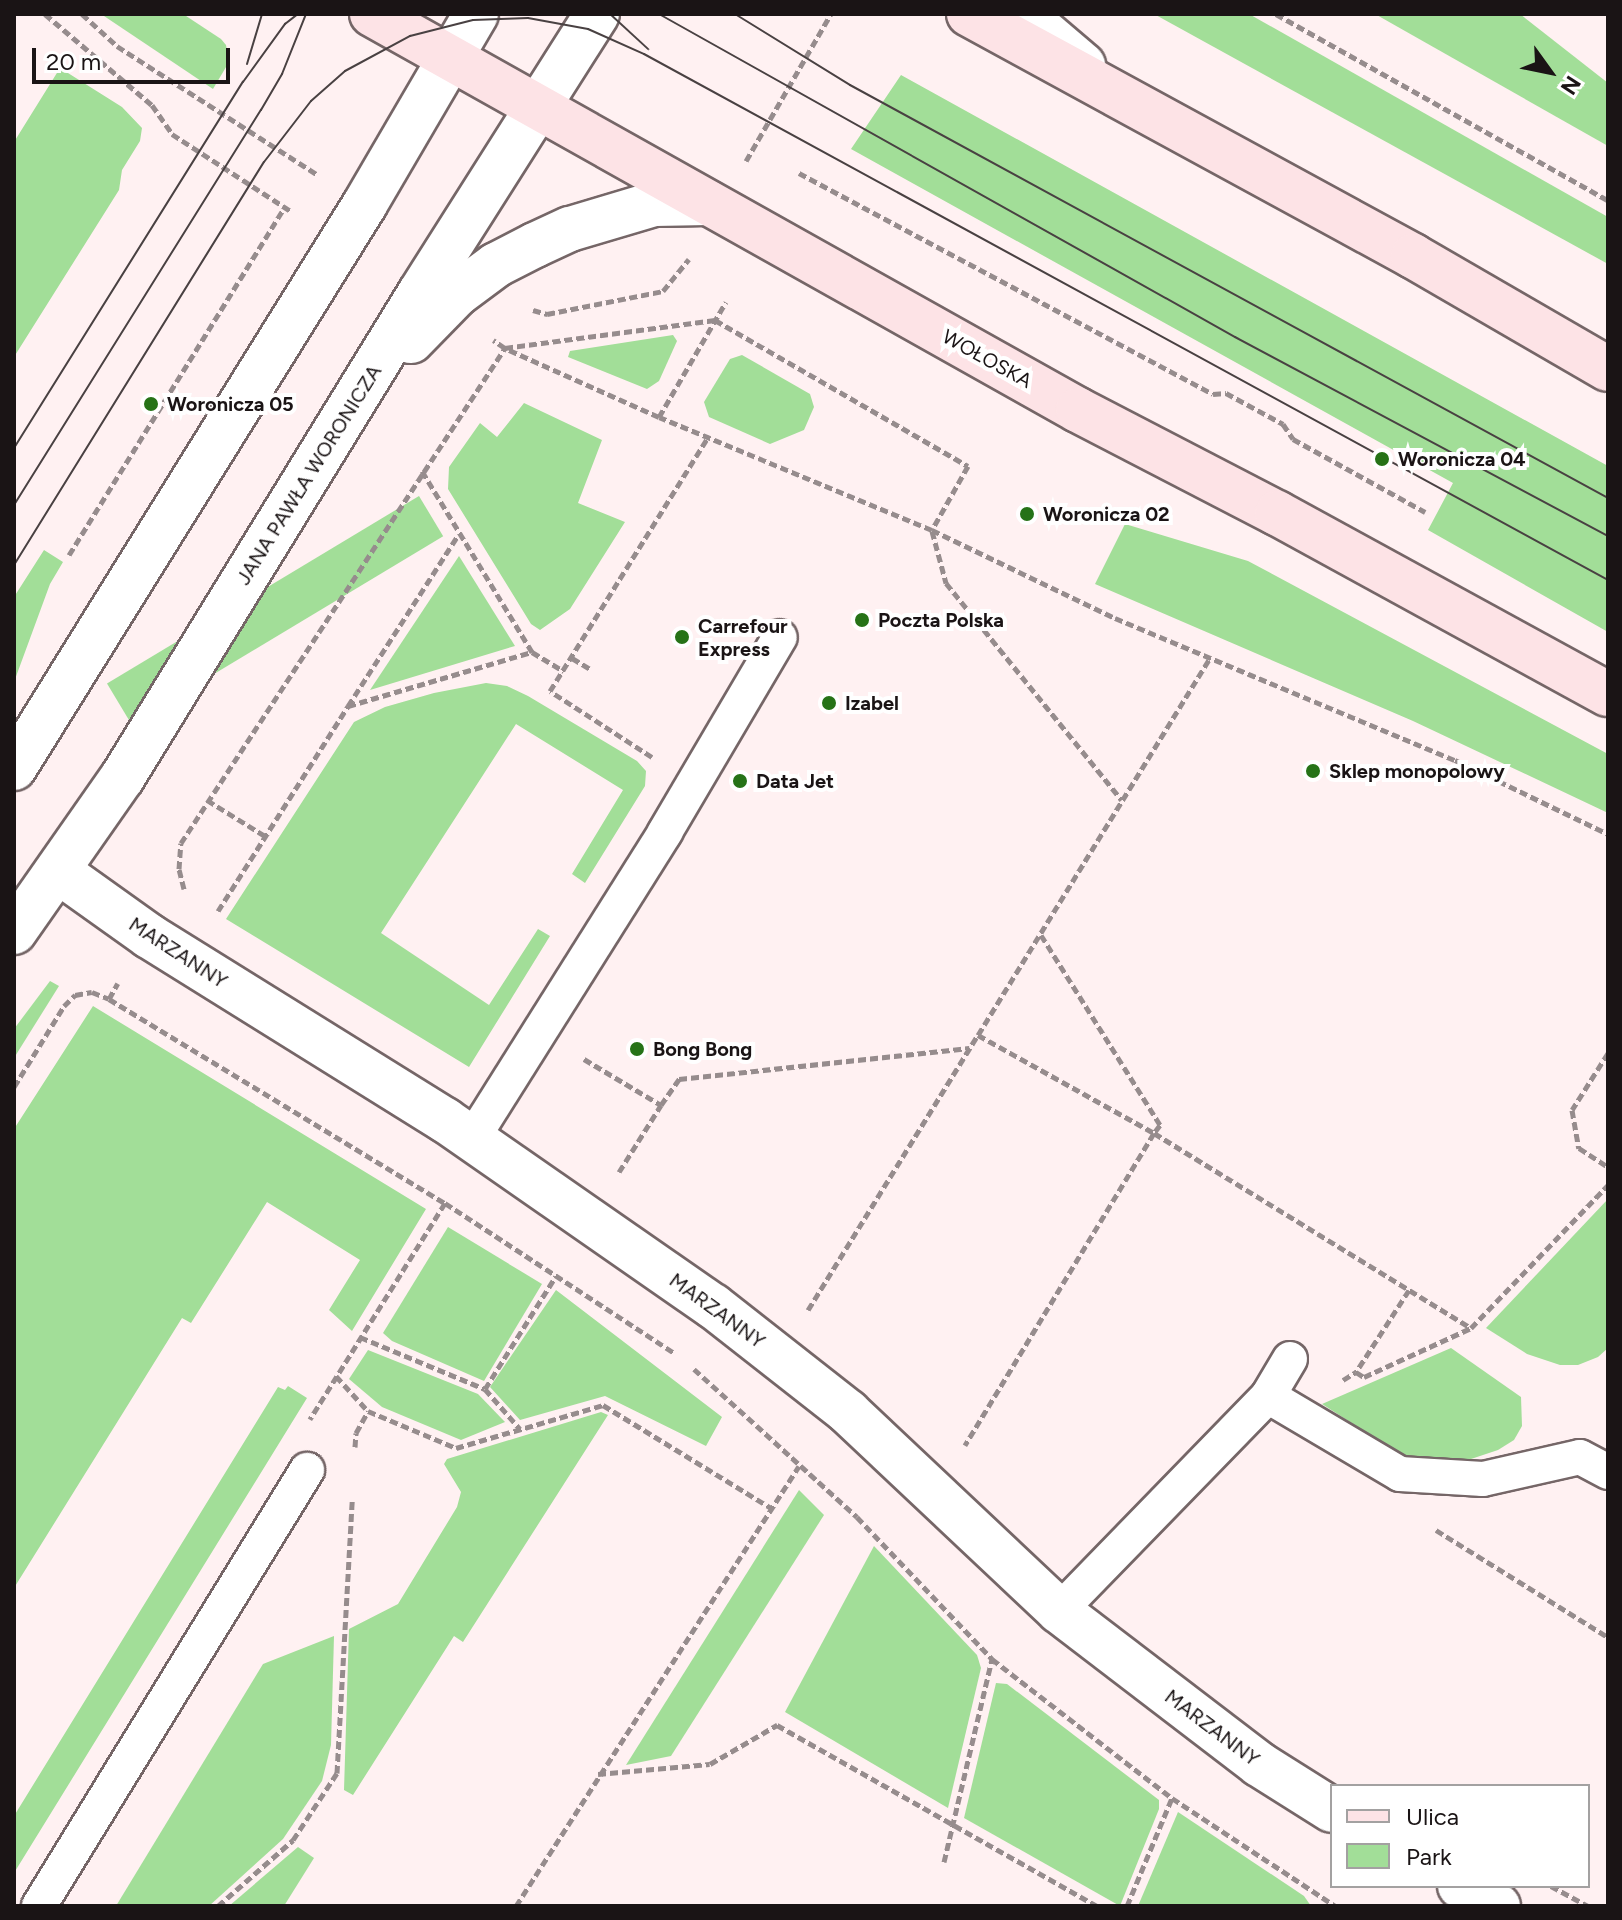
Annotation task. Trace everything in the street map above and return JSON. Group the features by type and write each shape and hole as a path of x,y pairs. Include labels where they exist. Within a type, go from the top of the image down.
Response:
{"main road":[{"name":"WOŁOSKA","path":"372,14 1078,410 1277,513 1608,694"},
{"path":"969,14 1413,256 1608,369"}],"street":[{"path":"14,768 341,243 476,14"},
{"name":"JANA PAWŁA WORONICZA","path":"14,932 122,778 597,14"},
{"path":"1023,14 1118,95"},
{"path":"358,394 444,308 496,265 570,229 654,204 713,206"},
{"name":"MARZANNY","path":"58,871 149,936 458,1130 713,1306 780,1356 894,1453 1059,1611 1259,1764 1330,1809"},
{"path":"1464,1888 1498,1906"}],"lane":[{"path":"458,1130 539,1032 665,832 780,637"},
{"path":"1059,1611 1268,1396 1290,1359"},
{"path":"1268,1396 1400,1474 1483,1479 1580,1457 1608,1472"},
{"path":"39,1906 307,1470"}],"path":[{"path":"45,14 152,105 172,134 341,243"},
{"path":"678,276 713,206 831,14"},
{"path":"1276,14 1608,200"},
{"path":"799,173 1213,394 1226,393 1261,411 1283,424 1293,439 1425,512"},
{"path":"69,555 285,207"},
{"path":"659,417 726,302"},
{"path":"444,308 505,348 659,417 932,530 1115,618 1455,760 1608,834"},
{"path":"178,900 186,894 179,869 181,843 505,348 715,320 968,466 932,530 946,583 1123,800"},
{"path":"666,766 550,691 709,436"},
{"path":"422,471 458,535 532,652 564,671"},
{"path":"210,923 458,535"},
{"path":"348,706 532,652"},
{"path":"572,658 590,669"},
{"path":"806,1314 1210,658"},
{"path":"207,800 265,836"},
{"path":"959,1456 1160,1125 1041,935"},
{"path":"109,999 123,975"},
{"path":"14,1087 64,1006 75,995 92,992 109,999 445,1203 687,1362 857,1517 992,1659 1172,1798 1331,1905"},
{"path":"539,1032 661,1105"},
{"path":"978,1035 1154,1133 1471,1328"},
{"path":"617,1176 679,1079 970,1048"},
{"path":"1608,1053 1572,1110 1579,1148 1608,1167"},
{"path":"601,1069 606,1063"},
{"path":"406,1179 458,1130"},
{"path":"1409,1290 1356,1372 1364,1377 1471,1328 1608,1185"},
{"path":"303,1429 445,1203"},
{"path":"485,1389 556,1276"},
{"path":"360,1337 485,1389 520,1429"},
{"path":"336,1376 368,1411 456,1448 603,1405 771,1508"},
{"path":"355,1448 356,1433 368,1411"},
{"path":"516,1906 598,1774 799,1466"},
{"path":"218,1906 293,1840 337,1773 352,1495"},
{"path":"944,1862 992,1659"},
{"path":"598,1774 710,1764 777,1725 1097,1906"},
{"path":"1127,1906 1172,1798"},
{"path":"1555,1888 1588,1906"}],"green space":[{"path":"101,14 183,14 221,39 226,45 229,62 213,89"},
{"path":"1154,14 1249,14 1608,217 1608,264"},
{"path":"1375,14 1520,14 1608,83 1608,146"},
{"path":"60,68 122,107 142,128 140,141 122,170 119,190 14,357 14,142"},
{"path":"901,75 1608,466 1608,632 1428,530 1453,483 851,149"},
{"path":"673,335 677,341 659,381 647,389 568,357 570,351"},
{"path":"742,355 810,394 814,407 804,430 770,444 709,417 704,402 730,359"},
{"path":"524,403 602,440 578,503 625,522 570,609 540,630 531,624 448,489 449,467 480,423 497,437"},
{"path":"419,496 443,536 131,724 107,683"},
{"path":"1125,524 1248,561 1608,754 1608,813 1413,721 1095,584"},
{"path":"44,550 63,562 50,584 14,682 14,597"},
{"path":"459,556 515,646 370,690"},
{"path":"486,683 507,686 528,696 637,761 646,771 645,786 585,883 572,874 623,790 516,724 381,933 489,1005 538,929 550,936 469,1067 226,919 354,722 385,707"},
{"path":"50,981 59,986 14,1058 14,1029"},
{"path":"93,1006 426,1209 352,1331 329,1310 360,1260 267,1202 191,1323 182,1318 14,1588 14,1129"},
{"path":"1608,1199 1608,1348 1598,1357 1578,1365 1560,1365 1527,1354 1486,1328"},
{"path":"448,1227 542,1284 484,1381 392,1341 383,1333"},
{"path":"556,1290 722,1417 706,1446 605,1396 520,1420 490,1387"},
{"path":"1451,1348 1521,1397 1522,1426 1514,1440 1498,1450 1465,1461 1414,1463 1322,1404"},
{"path":"368,1350 478,1394 505,1422 461,1440 382,1407 349,1379"},
{"path":"288,1386 307,1398 14,1873 14,1816 278,1387 285,1390"},
{"path":"601,1412 608,1415 463,1642 454,1636 353,1795 344,1790 349,1629 398,1604 457,1507 461,1492 444,1464 447,1459"},
{"path":"799,1490 824,1515 671,1756 626,1765"},
{"path":"874,1546 977,1655 981,1668 948,1808 785,1712"},
{"path":"334,1636 331,1745 322,1781 283,1839 209,1906 116,1906 263,1664"},
{"path":"996,1683 1007,1684 1159,1800 1159,1809 1120,1906 964,1818"},
{"path":"1178,1812 1304,1896 1311,1906 1138,1906"},
{"path":"298,1847 314,1858 284,1906 229,1906"}],"tram line":[{"path":"247,64 262,14"},
{"path":"14,448 243,82 285,24 298,14"},
{"path":"14,505 261,110 282,74 306,14"},
{"path":"610,14 648,49"},
{"path":"659,14 1235,337 1608,536"},
{"path":"735,14 850,85 1608,498"},
{"path":"14,565 264,162 311,101 345,71 410,36 473,20 528,18 588,29 644,54 1608,580"}],"place":[{"name":"Woronicza 05","path":"151,404"},
{"name":"Woronicza 04","path":"1382,459"},
{"name":"Woronicza 02","path":"1027,514"},
{"name":"Poczta Polska","path":"862,620"},
{"name":"Carrefour Express","path":"682,637"},
{"name":"Izabel","path":"829,703"},
{"name":"Sklep monopolowy","path":"1313,771"},
{"name":"Data Jet","path":"740,781"},
{"name":"Bong Bong","path":"637,1049"}]}
